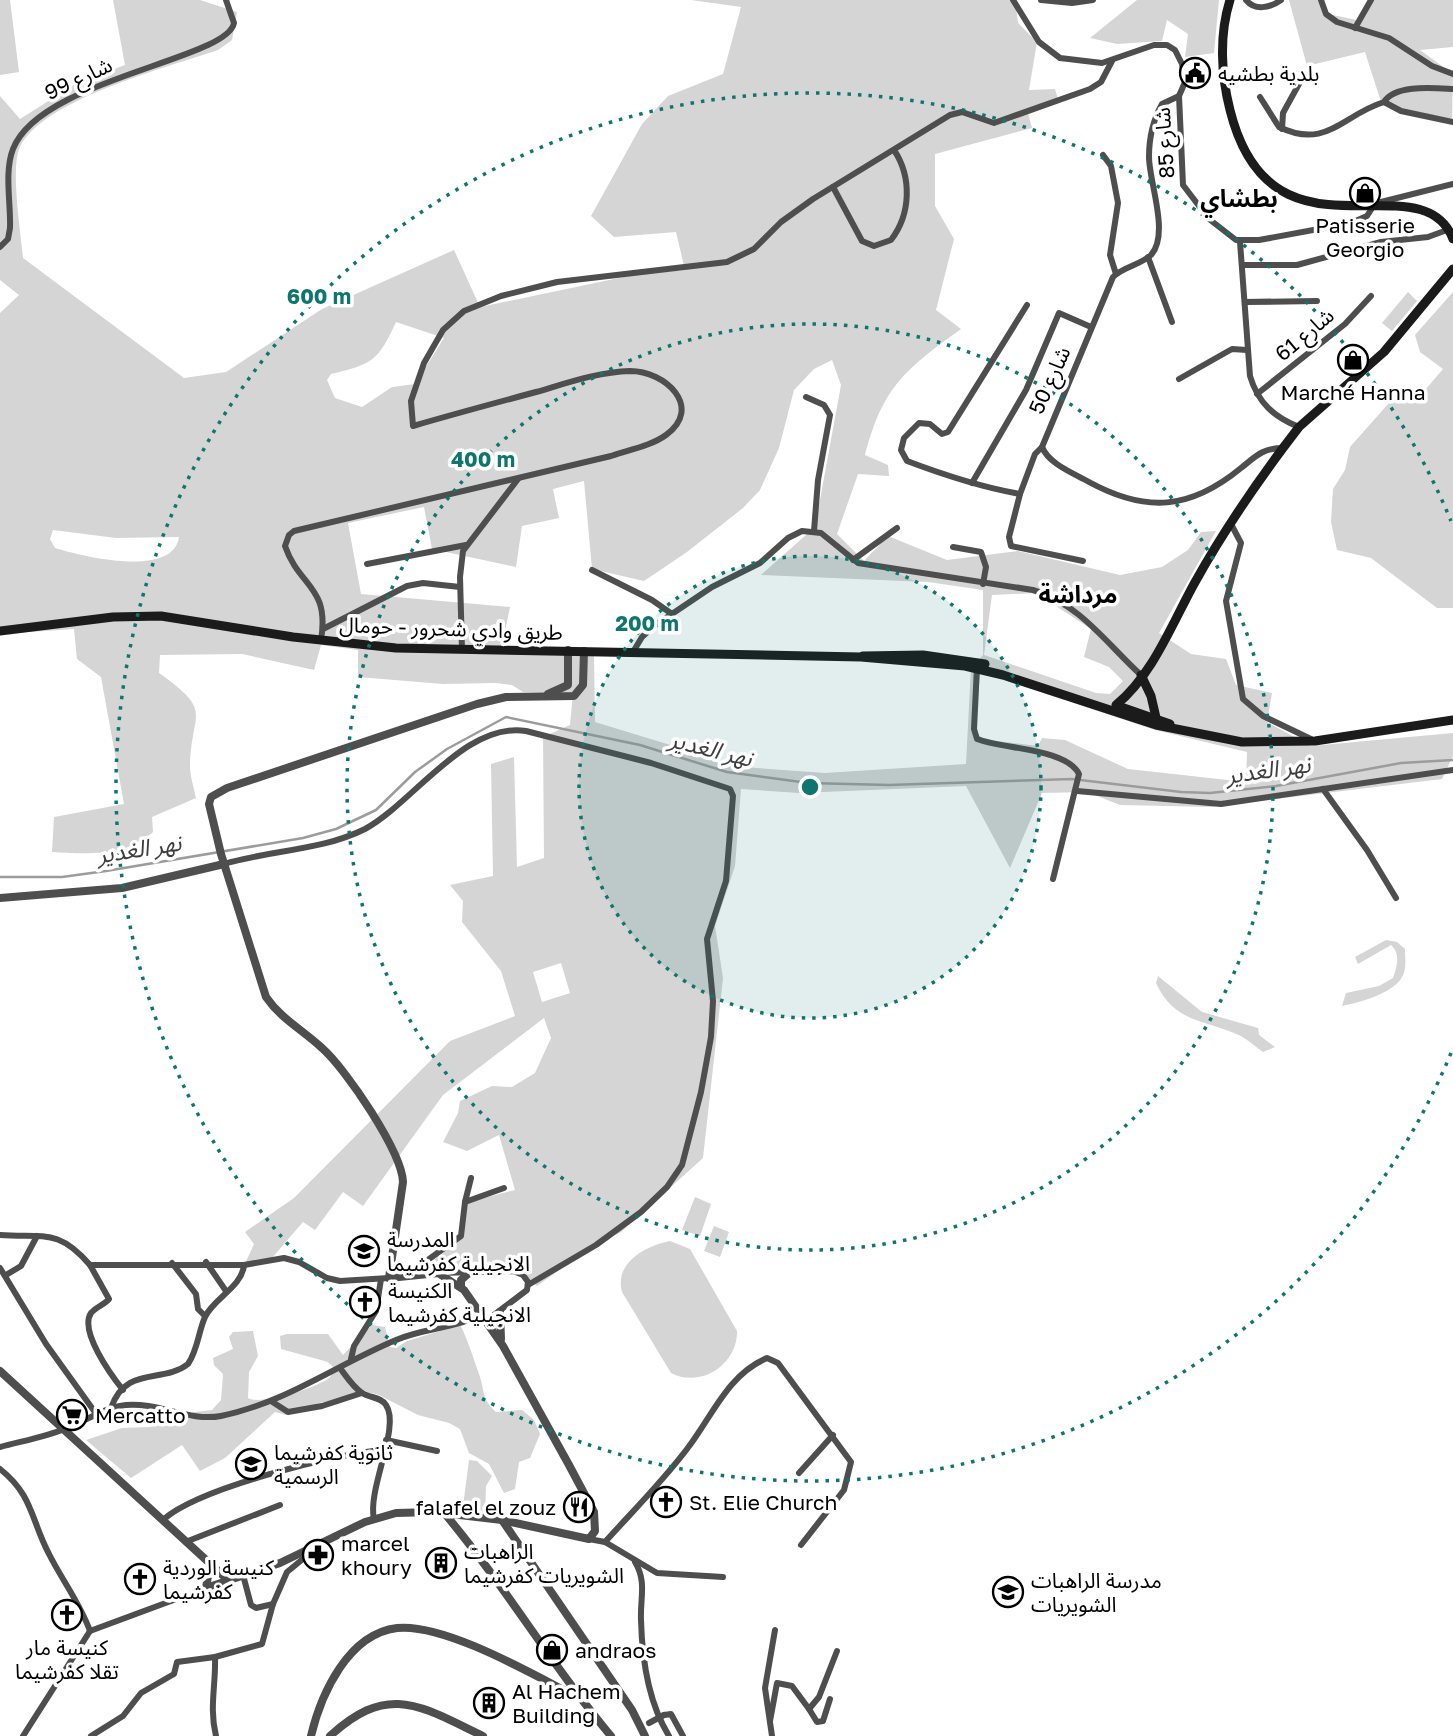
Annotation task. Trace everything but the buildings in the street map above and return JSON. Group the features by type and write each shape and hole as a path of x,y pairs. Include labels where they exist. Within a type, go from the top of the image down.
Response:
{"main road":[{"path":"1230,0 1224,28 1223,75 1235,133 1245,156 1264,178 1298,200 1322,205 1422,209 1443,221 1451,234"},
{"path":"1116,705 1141,675 1231,524 1283,448 1300,427 1384,352 1453,269"},
{"name":"طريق وادي شحرور - حومال","path":"0,631 113,617 161,616 321,640 462,650 923,659 977,665 1224,741 1315,741 1453,720"},
{"path":"1141,675 1157,721"},
{"name":"طريق وادي شحرور - حومال","path":"1092,701 1116,705 1157,721"}],"street":[{"name":"شارع 99","path":"2,246 10,228 11,157 24,132 43,114 79,94 208,45 228,34 234,23 226,0"},
{"name":"شارع 85","path":"1013,0 1039,42 1053,56 1086,63 1112,61 1154,45 1170,46 1178,56 1184,74 1184,86 1179,96 1183,185 1209,219 1240,242"},
{"path":"1041,0 1072,3 1093,0"},
{"path":"1246,0 1251,6 1259,8 1281,0"},
{"path":"1321,0 1331,19 1389,38 1432,66 1453,74"},
{"path":"1355,28 1371,0"},
{"path":"321,640 321,601 287,552 285,545 289,535 303,528 611,456 657,440 677,423 681,415 678,398 671,386 655,375 616,372 413,426 411,401 424,363 443,330 453,320 480,303 557,282 727,262 754,249 788,216 956,112 995,123 1090,89 1101,82 1112,61"},
{"path":"1282,129 1283,113 1305,73"},
{"path":"1260,97 1274,123 1282,129 1301,135 1318,136 1384,102 1392,94 1453,89"},
{"path":"1103,155 1111,166 1118,204 1110,254 1116,274 1148,257 1157,237 1158,216 1149,160 1151,139 1162,104 1179,96"},
{"path":"1384,102 1401,111 1453,121"},
{"path":"833,187 862,241 874,246 891,240 904,219 907,197 903,166 894,150"},
{"path":"1300,427 1275,415 1257,394 1248,369 1240,242 1306,232 1364,219 1374,205 1453,184"},
{"path":"1358,205 1364,219"},
{"path":"1243,265 1305,264 1381,242 1451,234"},
{"path":"1148,257 1172,322"},
{"name":"شارع 50","path":"1116,274 1091,327 1042,447 1048,456 1119,498 1144,503 1163,503 1196,497 1241,468 1257,453 1283,448"},
{"name":"شارع 61","path":"1257,394 1345,324 1371,296"},
{"path":"1245,302 1317,301"},
{"path":"1020,494 972,483 906,461 901,445 919,423 930,424 942,434 948,432 1027,305"},
{"path":"972,483 1026,390 1059,313 1091,327"},
{"path":"1179,379 1232,349 1247,350"},
{"path":"806,397 824,405 830,415 818,480 814,531"},
{"path":"1042,447 1035,454 1020,494 1009,537 1011,546 1083,561"},
{"path":"1257,453 1270,466"},
{"path":"462,650 460,564 466,545 518,479"},
{"path":"1231,524 1241,543 1226,601 1232,650 1243,699 1263,716 1315,741"},
{"path":"853,560 897,528"},
{"path":"632,652 646,632 712,587 760,563 793,534 814,531 832,540 853,560 983,584 1033,590 1059,598 1093,625 1141,675"},
{"path":"367,564 466,545"},
{"path":"953,547 981,552 986,567 983,584"},
{"path":"592,570 652,600 672,614"},
{"path":"323,629 407,586 423,583 460,587"},
{"path":"539,696 557,692 568,685 568,650"},
{"path":"351,1359 354,1346 378,1305 385,1279 403,1182 401,1168 377,1122 333,1059 279,1014 266,997 217,840 209,804 211,797 220,790 477,704 506,697 565,697 580,692 584,651"},
{"path":"977,665 974,729 978,739 1033,750 1073,765 1079,774 1053,879"},
{"path":"0,898 122,888 314,845 363,830 393,809 453,758 506,729 526,731 651,763 730,789 733,796 729,864 707,939 713,1021 701,1092 682,1165 667,1187 641,1212 596,1245 528,1285 524,1292 500,1312 453,1327 409,1334 351,1359 303,1389 271,1401 229,1414 204,1418 145,1405 111,1408 64,1429 0,1447"},
{"path":"1077,789 1209,805 1453,770"},
{"path":"1323,789 1367,850 1396,898"},
{"path":"406,1276 461,1236 471,1178"},
{"path":"465,1202 504,1188"},
{"path":"0,1235 52,1237 75,1247 90,1265 109,1299 92,1312 88,1323 89,1335 123,1390"},
{"path":"6,1275 21,1266 37,1236"},
{"path":"90,1265 206,1262 244,1265 284,1258 299,1262 327,1278 363,1282 438,1273 517,1272 523,1275 528,1285"},
{"path":"206,1262 226,1291"},
{"path":"172,1263 196,1294 198,1309 205,1316"},
{"path":"111,1408 123,1390 147,1375 188,1364 197,1350 205,1316 240,1278 244,1265"},
{"path":"0,1268 46,1344 97,1415"},
{"path":"438,1273 461,1287 503,1346 594,1512 597,1527 589,1539"},
{"path":"461,1287 461,1280 469,1273"},
{"path":"500,1312 503,1346"},
{"path":"605,1542 688,1448 713,1408 734,1383 761,1361 771,1358 778,1363 851,1462 845,1490 801,1545"},
{"path":"340,1368 362,1393 383,1401 388,1408 386,1440 374,1500 374,1519"},
{"path":"0,1371 228,1580"},
{"path":"271,1401 288,1412 322,1406 362,1393"},
{"path":"799,1473 833,1435"},
{"path":"386,1440 437,1451"},
{"path":"164,1519 188,1502 247,1483 353,1452 383,1450"},
{"path":"0,1469 22,1489 50,1556 67,1583 90,1631"},
{"path":"188,1541 280,1506"},
{"path":"23,1736 90,1631 317,1547 374,1519 412,1511 502,1520 605,1542 635,1562 663,1574 723,1577"},
{"path":"445,1514 487,1564 577,1697 611,1736"},
{"path":"502,1520 645,1729 664,1714 671,1714 683,1736"},
{"path":"91,1736 123,1716 141,1693 174,1674 177,1662 215,1657 262,1644 273,1604 287,1572 317,1547"},
{"path":"635,1562 643,1578 641,1616 645,1665 656,1713 669,1736"},
{"path":"206,1588 210,1564"},
{"path":"243,1575 251,1605 256,1608 273,1604"},
{"path":"311,1736 335,1675 356,1650 384,1632 399,1628 463,1642 577,1697"},
{"path":"772,1736 766,1671 775,1630"},
{"path":"809,1709 819,1697 837,1651"},
{"path":"215,1657 215,1682 211,1697 216,1736"},
{"path":"770,1721 777,1683 792,1686 817,1722 823,1721 831,1699"},
{"path":"330,1736 359,1714 401,1703 416,1704 483,1736"}],"shaded area":[{"path":"0,0 10,0 19,72 0,75"},
{"path":"113,0 200,0 237,12 232,40 218,50 109,87 54,114 33,130 20,147 16,169 23,258 184,378 226,372 322,309 454,250 480,307 633,275 685,270 676,232 614,237 591,216 642,124 668,96 723,74 741,7 691,0 1015,0 1018,23 1037,42 1029,90 1055,89 1058,99 1027,109 1032,128 935,154 935,206 954,239 936,310 961,329 911,368 889,395 872,431 865,455 888,465 889,476 858,474 837,534 864,561 888,536 947,560 1018,551 1120,575 1162,567 1188,550 1201,532 1216,531 1159,633 1191,654 1226,659 1236,685 1272,693 1267,722 1311,746 1453,733 1453,756 1442,779 1211,807 1120,805 1087,792 1042,793 1010,868 966,786 799,793 741,789 735,866 715,926 723,978 703,1158 620,1233 599,1241 537,1286 514,1265 432,1267 434,1260 462,1239 465,1203 515,1190 499,1135 467,1151 443,1142 458,1113 460,1101 492,1086 512,1087 535,1073 551,1038 544,1018 443,1095 363,1206 343,1192 315,1230 303,1222 271,1259 244,1266 254,1244 245,1232 294,1198 450,1041 515,1016 501,971 462,922 463,901 450,885 493,876 491,764 514,757 517,867 544,858 543,737 570,725 573,693 523,692 512,685 495,683 443,684 358,677 358,650 321,645 314,670 242,654 160,655 159,673 194,705 196,714 190,766 196,798 152,817 153,832 131,846 106,852 52,852 54,817 124,804 101,677 77,659 74,629 0,634 0,313 19,295 0,280 0,96 20,119 77,83 125,65","holes":["396,322 444,338 415,384 392,387 362,407 335,398 327,380 331,374 365,363 379,353","832,360 841,385 815,527 761,575 928,582 983,590 983,655 971,668 966,764 825,773 742,767 595,722 594,655 502,646 510,607 361,594 348,523 424,507 432,549 516,567 522,526 559,518 553,489 584,481 592,569 644,581 687,552 743,508 760,490 779,448 794,390 814,369","53,530 116,538 179,537 173,550 161,558 144,561 104,559 55,548 50,539","1036,593 1091,629 1084,657 1109,667 1123,681 1110,694 1096,693 984,655 992,595","980,672 1155,730 1247,752 1246,782 1128,769 1065,740 1042,738 1038,746 988,740 975,734","561,963 570,993 542,1002 533,972"]},
{"path":"1137,0 1219,0 1214,53 1185,57 1188,34 1167,20 1162,41 1117,44 1090,38"},
{"path":"1289,0 1323,0 1328,14 1357,20 1374,0 1453,0 1453,47 1420,50 1453,74 1452,119 1382,105 1365,52 1307,66"},
{"path":"1408,292 1417,301 1392,331 1382,323"},
{"path":"1453,292 1453,608 1437,608 1371,558 1337,550 1331,522 1333,489 1345,470 1350,447 1389,403 1401,395 1426,389 1443,369 1420,352 1415,335"},
{"path":"1386,940 1397,942 1405,949 1404,974 1398,983 1366,1000 1342,1006 1346,993 1379,986 1393,978 1397,956 1391,945 1358,964 1355,957"},
{"path":"1158,976 1202,1012 1258,1028 1259,1035 1275,1047 1263,1052 1241,1036 1182,1013 1164,996 1156,983"},
{"path":"695,1197 711,1204 700,1236 682,1230"},
{"path":"714,1226 729,1232 720,1257 704,1251"},
{"path":"670,1241 690,1249 737,1331 736,1343 725,1363 706,1375 695,1378 671,1373 622,1292 621,1282 627,1264 651,1247"},
{"path":"444,1307 451,1308 460,1324 491,1407 496,1412 522,1410 534,1420 540,1434 530,1458 519,1462 515,1489 504,1493 489,1464 469,1453 460,1429 449,1423 418,1415 372,1393 319,1403 307,1410 286,1415 275,1412 225,1458 200,1471 182,1445 131,1478 86,1440 122,1428 150,1427 170,1415 212,1410 221,1400 223,1374 214,1365 213,1358 233,1349 229,1337 233,1332 253,1331 258,1356 249,1372 248,1398 264,1400 314,1386 329,1378 332,1373 333,1367 328,1362 281,1349 280,1336 328,1334 343,1355 372,1325 385,1327 390,1347 396,1348 407,1341 440,1331 440,1312"},
{"path":"469,1460 477,1461 492,1476 486,1486 485,1515 462,1514"}],"waterway":[{"name":"نهر الغدير","path":"0,877 62,877 106,871 303,838 336,829 376,810 415,772 447,749 506,717 640,745 727,772 808,783 889,785 1072,779 1210,793 1276,786 1401,763 1453,760"}],"place":[{"name":"بلدية بطشيه","path":"1195,73"},
{"name":"Patisserie Georgio","path":"1365,193"},
{"name":"Marché Hanna","path":"1353,360"},
{"name":"المدرسة الانجيلية كفرشيما","path":"364,1251"},
{"name":"الكنيسة الانجيلية كفرشيما","path":"365,1302"},
{"name":"Mercatto","path":"72,1415"},
{"name":"ثانوية كفرشيما الرسمية","path":"251,1464"},
{"name":"St. Elie Church","path":"666,1502"},
{"name":"falafel el zouz","path":"579,1507"},
{"name":"marcel khoury","path":"318,1555"},
{"name":"الراهبات الشويريات كفرشيما","path":"441,1563"},
{"name":"كنيسة الوردية كفرشيما","path":"140,1579"},
{"name":"مدرسة الراهبات الشويريات","path":"1008,1592"},
{"name":"كنيسة مار تقلا كفرشيما","path":"67,1615"},
{"name":"andraos","path":"552,1650"},
{"name":"Al Hachem Building","path":"489,1703"}],"district":[{"name":"بطشاي","path":"1239,197"},
{"name":"مرداشة","path":"1078,593"}]}
